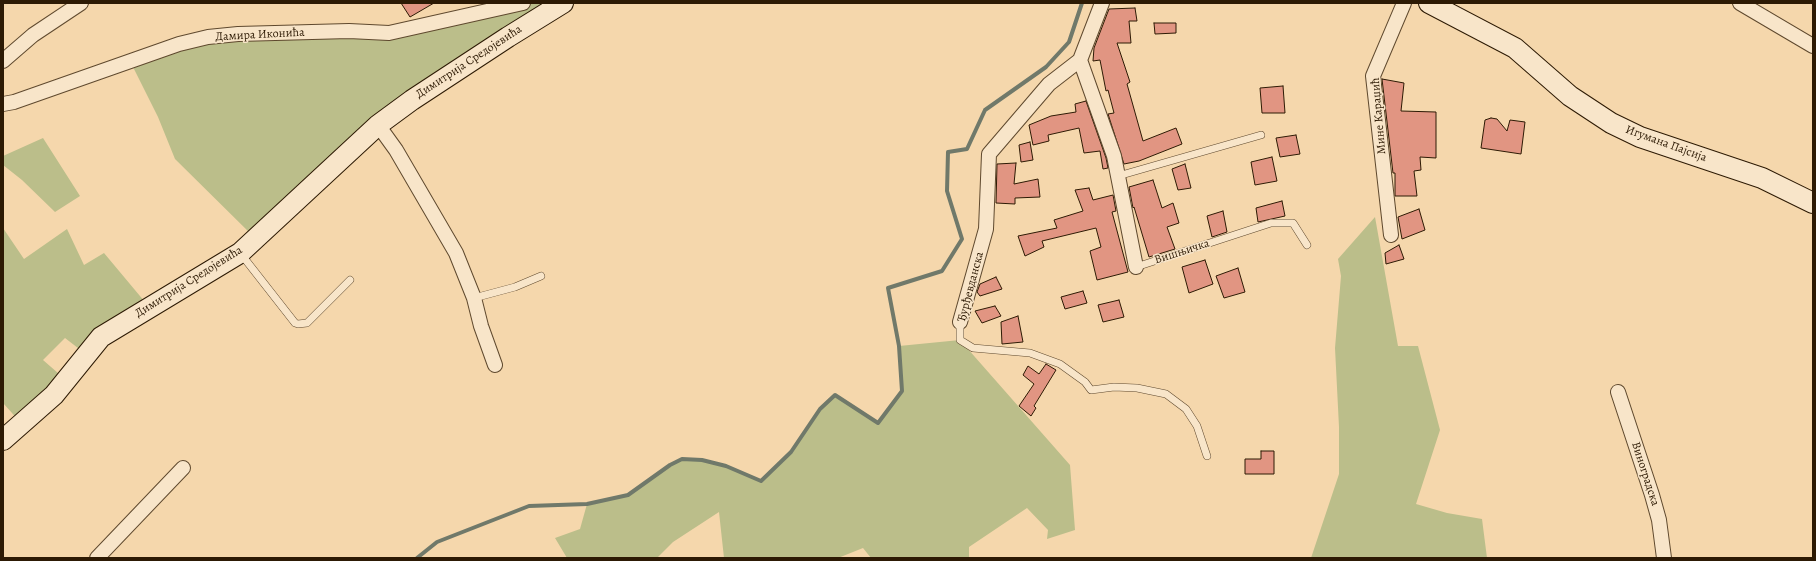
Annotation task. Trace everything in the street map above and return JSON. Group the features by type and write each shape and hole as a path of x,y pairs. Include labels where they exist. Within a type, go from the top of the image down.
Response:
{"street":[{"path":"3,61 33,35 81,3"},
{"name":"Дамира Иконића","path":"3,104 14,102 180,44 208,37 238,34 349,31 389,33 521,3"},
{"name":"Димитрија Средојевића","path":"3,440 54,394 102,337 240,253 378,125 412,100 563,3"},
{"path":"1080,60 1102,3"},
{"name":"Мине Караџић","path":"1391,235 1373,76 1404,3"},
{"name":"Игумана Пајсија","path":"1428,3 1515,48 1570,96 1610,123 1640,137 1762,178 1813,203"},
{"path":"1740,3 1813,46"},
{"name":"Вишњичка","path":"1080,60 1114,156 1136,267"},
{"name":"Ђурђевданска","path":"960,322 986,229 990,154 1049,84 1080,60"},
{"path":"378,125 396,150 459,258 474,298 481,326 495,365"},
{"name":"Виноградска","path":"1618,392 1659,520 1664,558"},
{"path":"97,558 183,468"}],"lane":[{"path":"1118,176 1261,135"},
{"name":"Вишњичка","path":"1136,267 1271,223 1293,223 1307,244"},
{"path":"240,253 295,323 298,324 307,323 350,280"},
{"path":"474,298 514,287 541,276"},
{"name":"Ђурђевданска","path":"960,322 960,340 973,348 1030,353 1060,364 1085,382 1091,390 1114,387 1137,388 1166,394 1186,409 1197,426 1207,456"}],"green space":[{"path":"523,3 563,3 378,125 255,238 175,159 158,117 130,61 179,44 389,33"},
{"path":"43,138 80,196 55,212 22,180 3,165 3,156"},
{"path":"1375,217 1398,346 1418,346 1440,430 1416,504 1447,513 1482,519 1487,558 1311,558 1339,474 1339,427 1335,348 1341,276 1338,259"},
{"path":"3,228 24,259 67,229 84,265 104,253 150,308 87,355 65,338 43,360 66,380 21,423 3,403"},
{"path":"960,340 1070,465 1075,530 1047,539 1048,530 1027,508 969,547 969,558 871,558 863,548 838,558 724,558 719,512 673,542 657,558 567,558 555,538 580,529 587,504 628,495 670,465 682,459 702,460 726,466 761,480 791,452 820,409 835,395 878,423 902,391 899,346"}],"building":[{"path":"401,3 434,3 410,17"},
{"path":"1135,8 1137,21 1129,21 1131,43 1117,43 1130,82 1127,84 1143,141 1176,128 1182,144 1139,161 1124,164 1108,114 1114,113 1108,90 1106,91 1100,60 1093,61 1094,48 1109,9"},
{"path":"1154,23 1176,23 1176,33 1155,34"},
{"path":"1382,79 1404,83 1401,111 1436,112 1436,158 1420,157 1421,170 1414,171 1417,196 1395,196 1395,173 1393,173"},
{"path":"1283,86 1285,113 1262,113 1260,88"},
{"path":"1086,101 1106,158 1108,168 1103,169 1100,151 1084,153 1079,128 1048,135 1049,141 1033,145 1029,125 1051,116 1076,112 1075,104"},
{"path":"1491,118 1497,119 1507,131 1510,120 1525,122 1521,154 1481,148 1485,120"},
{"path":"1296,135 1300,154 1280,157 1276,138"},
{"path":"1030,142 1033,160 1021,162 1019,145"},
{"path":"1272,157 1277,181 1255,185 1251,162"},
{"path":"1016,163 1014,184 1038,179 1040,197 1015,198 1015,204 996,203 997,164"},
{"path":"1185,164 1191,188 1178,190 1172,169"},
{"path":"1153,180 1162,208 1173,203 1179,223 1167,227 1175,249 1149,257 1134,207 1133,208 1129,187"},
{"path":"1089,188 1093,200 1113,195 1116,211 1112,212 1128,272 1097,280 1090,251 1101,247 1096,228 1042,241 1044,247 1025,256 1018,236 1057,228 1054,220 1083,211 1075,190"},
{"path":"1282,201 1285,216 1258,222 1256,208"},
{"path":"1419,209 1425,230 1402,239 1398,217"},
{"path":"1223,211 1227,232 1212,237 1207,216"},
{"path":"1399,245 1404,259 1386,264 1385,253"},
{"path":"1205,260 1213,284 1189,293 1182,267"},
{"path":"1238,268 1245,292 1224,298 1216,276"},
{"path":"996,277 1002,289 980,296 977,292 980,284"},
{"path":"1083,291 1087,303 1065,309 1061,297"},
{"path":"1119,300 1124,317 1103,322 1098,305"},
{"path":"995,306 1001,316 982,323 975,311"},
{"path":"1018,316 1023,342 1002,344 1001,322"},
{"path":"1046,364 1056,370 1034,406 1036,408 1031,416 1019,406 1034,384 1023,375 1028,366 1039,374"},
{"path":"1261,451 1274,451 1274,474 1245,474 1245,459 1261,459"}],"waterway":[{"path":"417,558 437,542 529,506 587,504 628,495 670,465 682,459 702,460 726,466 761,481 791,452 820,409 835,395 878,423 902,391 899,346 888,288 942,271 962,239 947,191 948,152 967,149 985,110 1046,67 1069,42 1082,3"}]}
